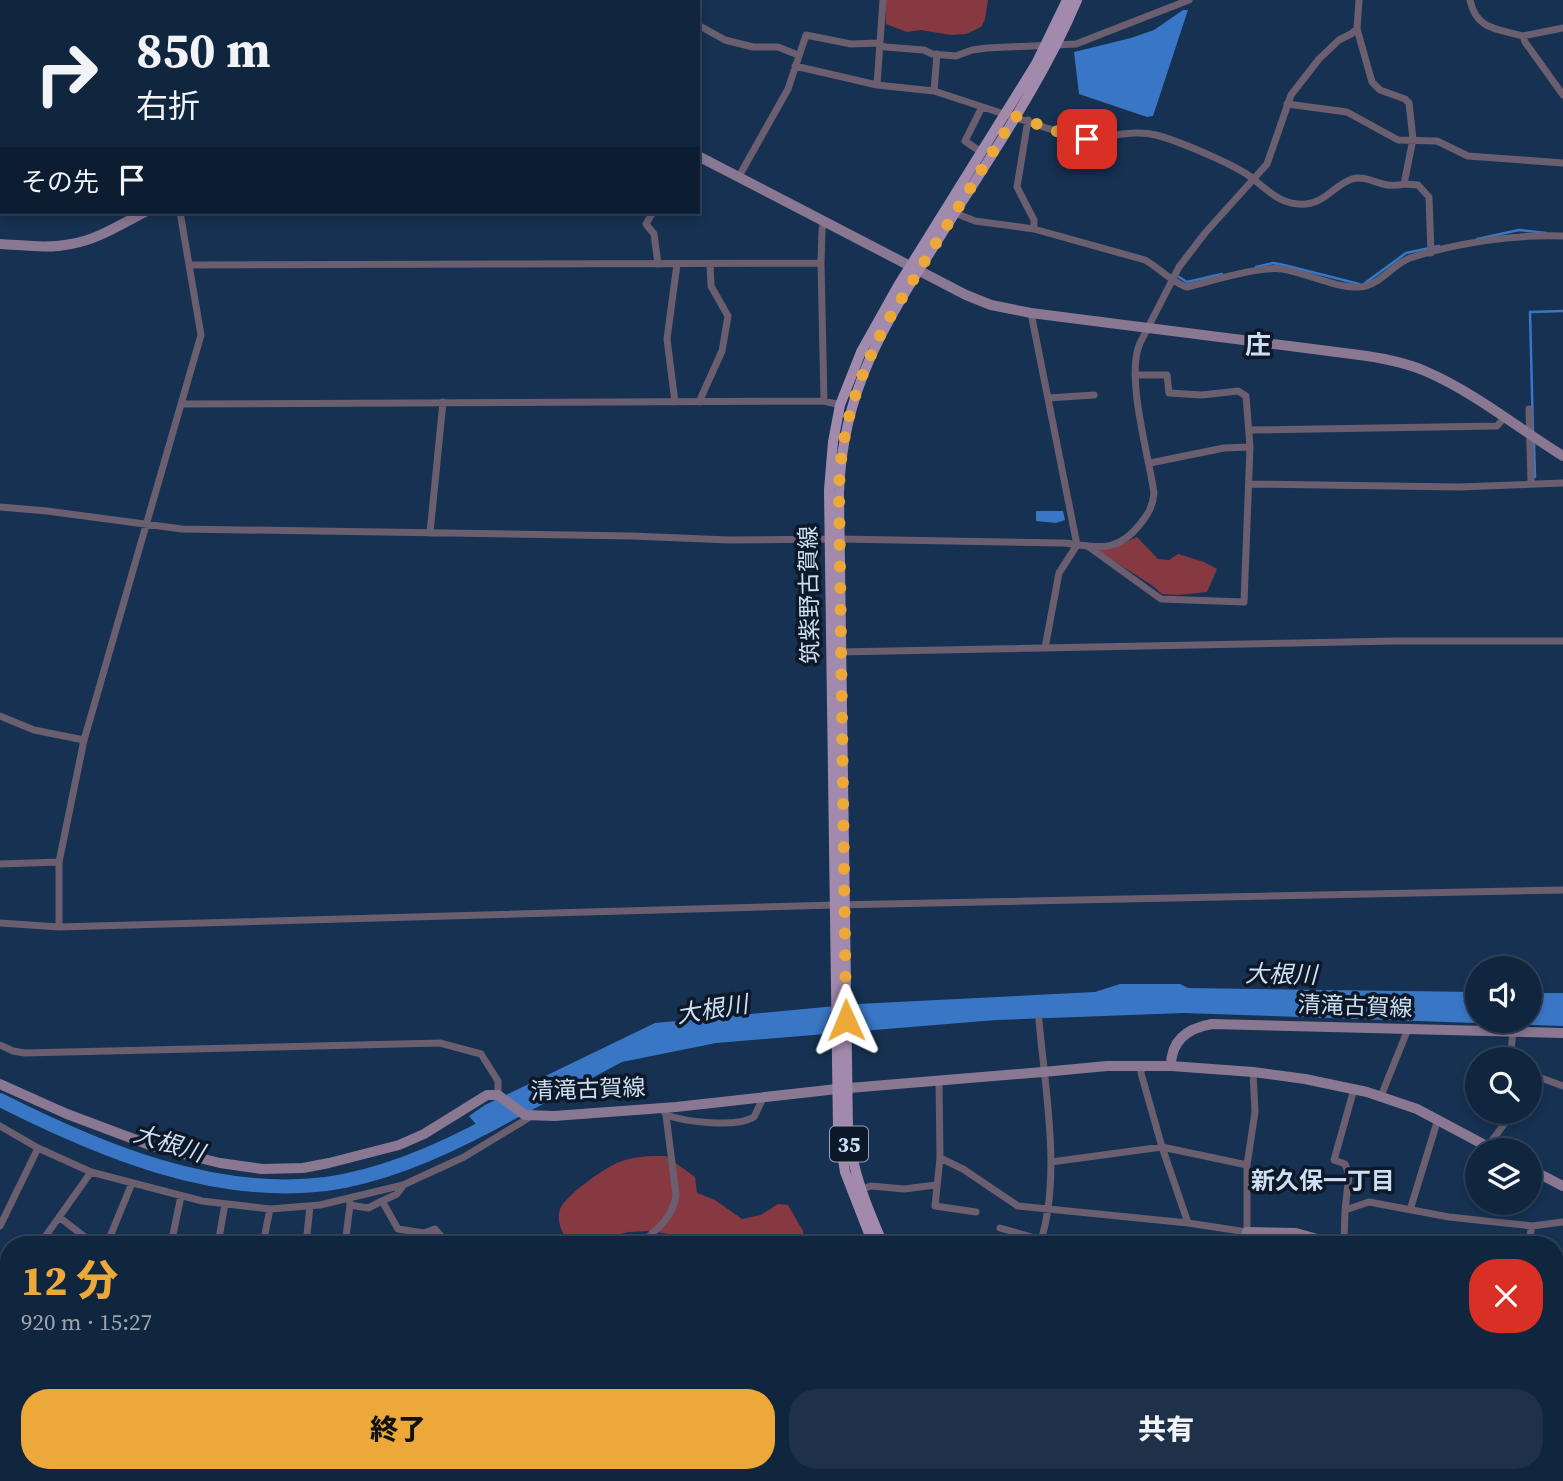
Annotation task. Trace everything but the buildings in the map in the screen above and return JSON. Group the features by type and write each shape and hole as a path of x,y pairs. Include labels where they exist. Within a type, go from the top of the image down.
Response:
{"main road":[{"name":"筑紫野古賀線","path":"1052,45 1067,0"},
{"name":"筑紫野古賀線","path":"870,1236 845,1172 838,1130 842,1088 842,1039 834,540 830,466 840,405 861,352 915,268 955,213 1077,0"},
{"name":"筑紫野古賀線","path":"834,540 839,468 852,402 869,356 981,152 1010,114"},
{"path":"700,157 966,295 991,305 1031,313 1396,362 1447,382 1563,456"},
{"path":"0,244 72,244 98,236 141,214"},
{"name":"清滝古賀線","path":"1171,1066 1175,1043 1182,1035 1202,1025 1465,1031"},
{"name":"清滝古賀線","path":"1542,1033 1563,1033"},
{"name":"清滝古賀線","path":"0,1084 67,1114 155,1147 220,1163 262,1169 303,1168 399,1145 448,1121 487,1095 500,1096 527,1116 664,1112 764,1096 842,1088 1141,1065 1253,1072 1354,1089 1381,1096 1438,1119 1473,1138"},
{"name":"筑紫野古賀線","path":"842,1088 850,1153 860,1190 880,1236"},
{"path":"1542,1175 1563,1186"},
{"path":"1247,1232 1273,1231 1308,1236"}],"street":[{"path":"877,85 883,0"},
{"path":"738,178 788,89 806,35 851,44 877,43 956,57 972,50 987,48 1076,44 1189,0"},
{"path":"1359,0 1356,29 1372,82 1384,92 1409,103 1413,139 1404,184"},
{"path":"1471,0 1472,11 1478,20 1486,25 1523,36 1563,28"},
{"path":"700,26 725,40 754,47 778,47 799,55"},
{"path":"0,507 47,510 182,529 1089,546 1119,544 1141,523 1153,505 1150,463 1135,375 1137,348 1173,279 1205,233 1267,164 1291,95 1319,59 1339,40 1356,29"},
{"path":"1523,36 1563,95"},
{"path":"934,91 937,54"},
{"path":"795,66 877,85 934,91 1070,136 1087,139 1137,133 1153,134 1222,162 1255,180 1269,194 1296,204 1317,202 1351,179 1367,179 1392,187 1418,185 1429,197 1431,253"},
{"path":"1287,104 1347,112 1398,141 1437,141 1468,156 1563,163"},
{"path":"981,152 965,141 982,107"},
{"path":"1028,120 1017,187 1034,220 1034,229"},
{"path":"955,213 988,224 1034,229 1145,260 1181,285 1187,286 1279,269 1361,287 1371,284 1408,259 1431,253 1507,237 1563,236"},
{"path":"59,927 59,862 84,740 201,335 180,214"},
{"path":"652,214 646,224 654,234 658,264"},
{"path":"824,221 821,263 824,401"},
{"path":"191,265 821,263"},
{"path":"675,402 667,339 677,264"},
{"path":"699,402 722,351 728,316 711,286 710,264"},
{"path":"1031,313 1077,545 1059,573 1045,649"},
{"path":"1089,546 1161,599 1244,602 1251,447 1248,400 1238,391 1202,395 1170,393 1167,374 1135,375"},
{"path":"1048,398 1094,394"},
{"path":"181,404 824,401 840,405"},
{"path":"430,533 443,402"},
{"path":"1529,409 1531,483"},
{"path":"1250,430 1497,426 1504,418"},
{"path":"1150,463 1224,447 1251,447"},
{"path":"1250,484 1459,487 1563,483"},
{"path":"836,653 1563,640"},
{"path":"0,716 34,730 84,740"},
{"path":"0,864 59,862"},
{"path":"0,923 59,927 840,905 1563,890"},
{"path":"1039,1020 1051,1162 1042,1236"},
{"path":"1381,1096 1408,1029"},
{"path":"0,1045 25,1053 440,1043 481,1054 498,1081 500,1096"},
{"path":"1141,1065 1162,1147 1188,1223"},
{"path":"940,1158 962,1169 1018,1206 1188,1223 1247,1232 1247,1165 1255,1112 1253,1072"},
{"path":"1542,1078 1563,1086"},
{"path":"939,1080 940,1158 935,1206 976,1212"},
{"path":"1344,1236 1349,1175 1345,1164 1334,1160 1354,1089"},
{"path":"649,1236 674,1209 676,1195 664,1112 696,1121 740,1122 754,1117 764,1096"},
{"path":"0,1126 38,1148 91,1172 181,1196 270,1209 350,1202 403,1185 464,1157 527,1116"},
{"path":"1410,1210 1438,1119"},
{"path":"1051,1162 1162,1147 1247,1165"},
{"path":"0,1226 38,1148"},
{"path":"46,1236 91,1172"},
{"path":"110,1236 132,1182"},
{"path":"350,1202 368,1208 397,1194 403,1185"},
{"path":"860,1190 871,1186 904,1189 936,1185"},
{"path":"173,1236 181,1196"},
{"path":"382,1201 398,1229 424,1233 435,1229 441,1236"},
{"path":"345,1236 350,1202"},
{"path":"1345,1210 1369,1202 1449,1217 1532,1226 1563,1222"},
{"path":"219,1236 225,1204"},
{"path":"307,1236 310,1206"},
{"path":"265,1236 270,1209"},
{"path":"59,1217 84,1236"},
{"path":"1530,1236 1532,1226"},
{"path":"1000,1228 1023,1236"},
{"path":"1272,1236 1273,1231"}],"shaded area":[{"path":"885,0 988,0 981,27 966,34 951,35 921,30 907,32 886,24"},
{"path":"1137,537 1158,559 1169,560 1178,554 1217,569 1207,592 1162,594 1100,552 1100,549 1116,547"},
{"path":"666,1156 695,1177 697,1193 715,1200 742,1219 761,1215 778,1204 788,1205 803,1236 682,1236 649,1231 611,1236 565,1236 559,1223 559,1215 565,1201 603,1171 617,1163 641,1157"}],"water":[{"path":"1183,10 1188,10 1153,116 1147,117 1079,94 1074,52 1154,30"},
{"path":"1036,511 1063,511 1065,520 1056,523 1036,521"},
{"path":"1120,984 1180,984 1188,988 1465,992 1465,1023 1184,1013 996,1020 716,1043 622,1062 485,1135 469,1116 485,1105 655,1023 857,1004 1095,992"},
{"path":"1542,993 1563,993 1563,1026 1542,1025"}],"waterway":[{"path":"1477,239 1519,230 1546,233"},
{"path":"1365,283 1406,253 1439,246"},
{"path":"1256,267 1273,263 1359,284"},
{"path":"1179,277 1187,282 1222,274"},
{"path":"1533,432 1530,312 1563,311"},
{"path":"1534,442 1535,477"},
{"name":"大根川","path":"0,1100 77,1136 158,1166 241,1184 284,1186 326,1184 370,1175 435,1151 496,1121"}],"district":[{"name":"庄","path":"1258,345"},
{"name":"新久保一丁目","path":"1323,1180"}],"route":[{"path":"846,1020 839,468 852,402 869,356 887,322 1015,116 1070,136 1087,139"}]}
